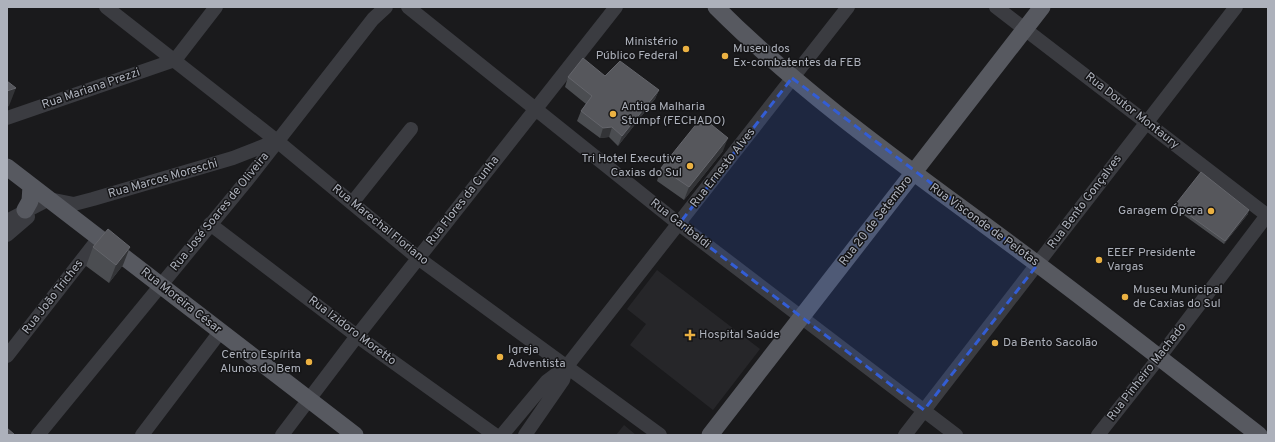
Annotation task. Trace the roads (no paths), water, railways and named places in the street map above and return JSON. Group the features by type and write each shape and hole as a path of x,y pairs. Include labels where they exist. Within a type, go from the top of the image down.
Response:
{"main road":[{"name":"Rua Visconde de Pelotas","path":"716,7 792,78 914,173 1038,264 1158,359 1260,435"},
{"name":"Rua 20 de Setembro","path":"710,435 1042,7"},
{"name":"Rua Moreira César","path":"7,167 355,435"},
{"path":"26,210 30,200 31,186"}],"street":[{"name":"Rua Marechal Floriano","path":"106,7 277,141 418,258 660,435"},
{"path":"175,60 216,7"},
{"name":"Rua José Soares de Oliveira","path":"38,435 248,179 373,19 386,7"},
{"name":"Rua Garibaldi","path":"408,7 679,224 956,435"},
{"name":"Rua Flores da Cunha","path":"282,435 357,336 616,7"},
{"name":"Rua Ernesto Alves","path":"502,435 547,380 567,366 848,7"},
{"name":"Rua Doutor Montaury","path":"996,7 1268,215"},
{"name":"Rua Bento Gonçalves","path":"905,435 1236,7"},
{"name":"Rua Mariana Prezzi","path":"7,118 175,60"},
{"path":"352,203 411,129"},
{"name":"Rua Marcos Moreschi","path":"52,202 74,204 93,199 233,158 277,141"},
{"name":"Rua Marcos Moreschi","path":"233,158 243,165 248,179"},
{"name":"Rua Marcos Moreschi","path":"93,199 85,209 84,214 93,233"},
{"path":"7,221 26,210 52,202"},
{"path":"7,234 31,215 52,202"},
{"name":"Rua Pinheiro Machado","path":"1098,435 1268,215"},
{"name":"Rua Izidoro Moretto","path":"210,224 357,336 495,435"},
{"name":"Rua João Triches","path":"7,356 93,233"},
{"path":"142,435 220,332"},
{"name":"Rua Ernesto Alves","path":"525,435 563,380 567,366"}],"place":[{"name":"Ministério Público Federal","path":"686,49"},
{"name":"Museu dos Ex-combatentes da FEB","path":"725,56"},
{"name":"Antiga Malharia Stumpf (FECHADO)","path":"613,114"},
{"name":"Tri Hotel Executive Caxias do Sul","path":"690,166"},
{"name":"Garagem Ópera","path":"1211,211"},
{"name":"EEEF Presidente Vargas","path":"1099,260"},
{"name":"Museu Municipal de Caxias do Sul","path":"1125,297"},
{"name":"Hospital Saúde","path":"690,335"},
{"name":"Da Bento Sacolão","path":"995,343"},
{"name":"Igreja Adventista","path":"500,357"},
{"name":"Centro Espírita Alunos do Bem","path":"309,362"}]}
